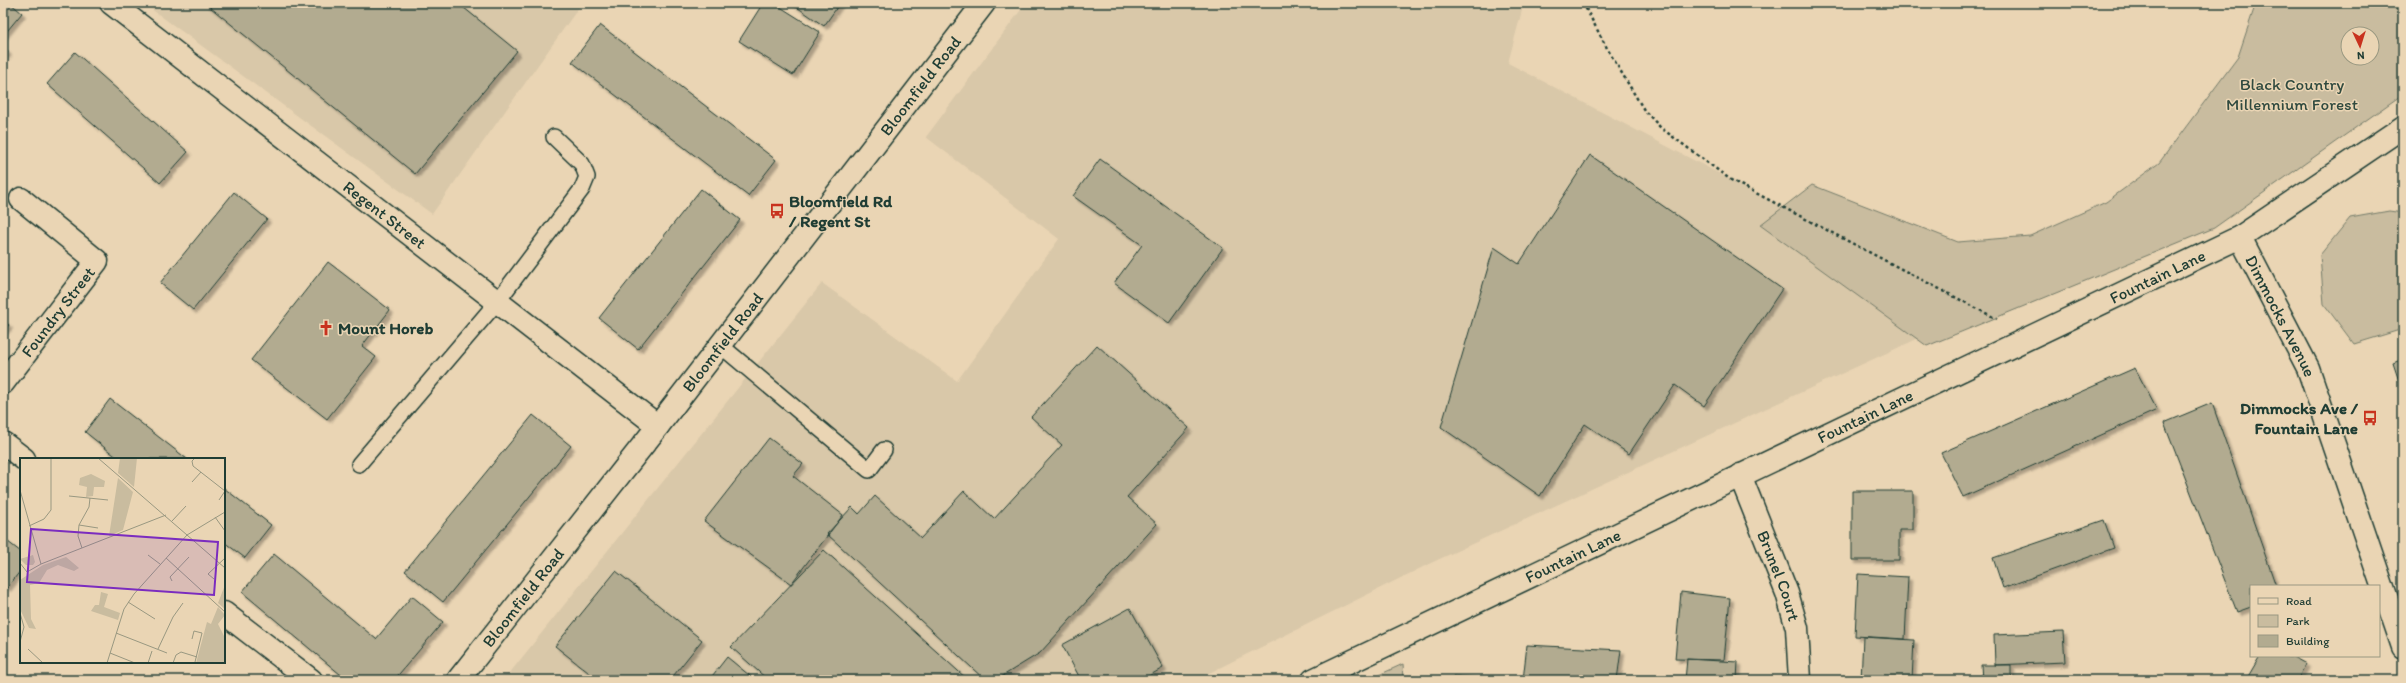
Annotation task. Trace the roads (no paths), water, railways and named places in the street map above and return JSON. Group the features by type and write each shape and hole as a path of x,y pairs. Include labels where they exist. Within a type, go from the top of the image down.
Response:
{"street":[{"name":"Regent Street","path":"111,3 658,426"},
{"name":"Bloomfield Road","path":"458,680 658,426 984,3"},
{"name":"Fountain Lane","path":"1313,680 2240,237 2403,127"},
{"name":"Foundry Street","path":"3,383 97,260 21,199"},
{"name":"Dimmocks Avenue","path":"2240,237 2308,368 2401,636"},
{"path":"3,443 23,458"},
{"name":"Brunel Court","path":"1740,475 1787,593 1797,628 1800,680"},
{"path":"225,614 311,680"}],"lane":[{"path":"359,464 497,302 582,189 587,177 582,164 554,136"},
{"path":"720,345 869,470 884,450"}],"place":[{"name":"Bloomfield Rd / Regent St","path":"777,211"},
{"name":"Mount Horeb","path":"326,328"},
{"name":"Dimmocks Ave / Fountain Lane","path":"2370,418"}],"park label":[{"name":"Black Country Millennium Forest","path":"2292,94"}]}
